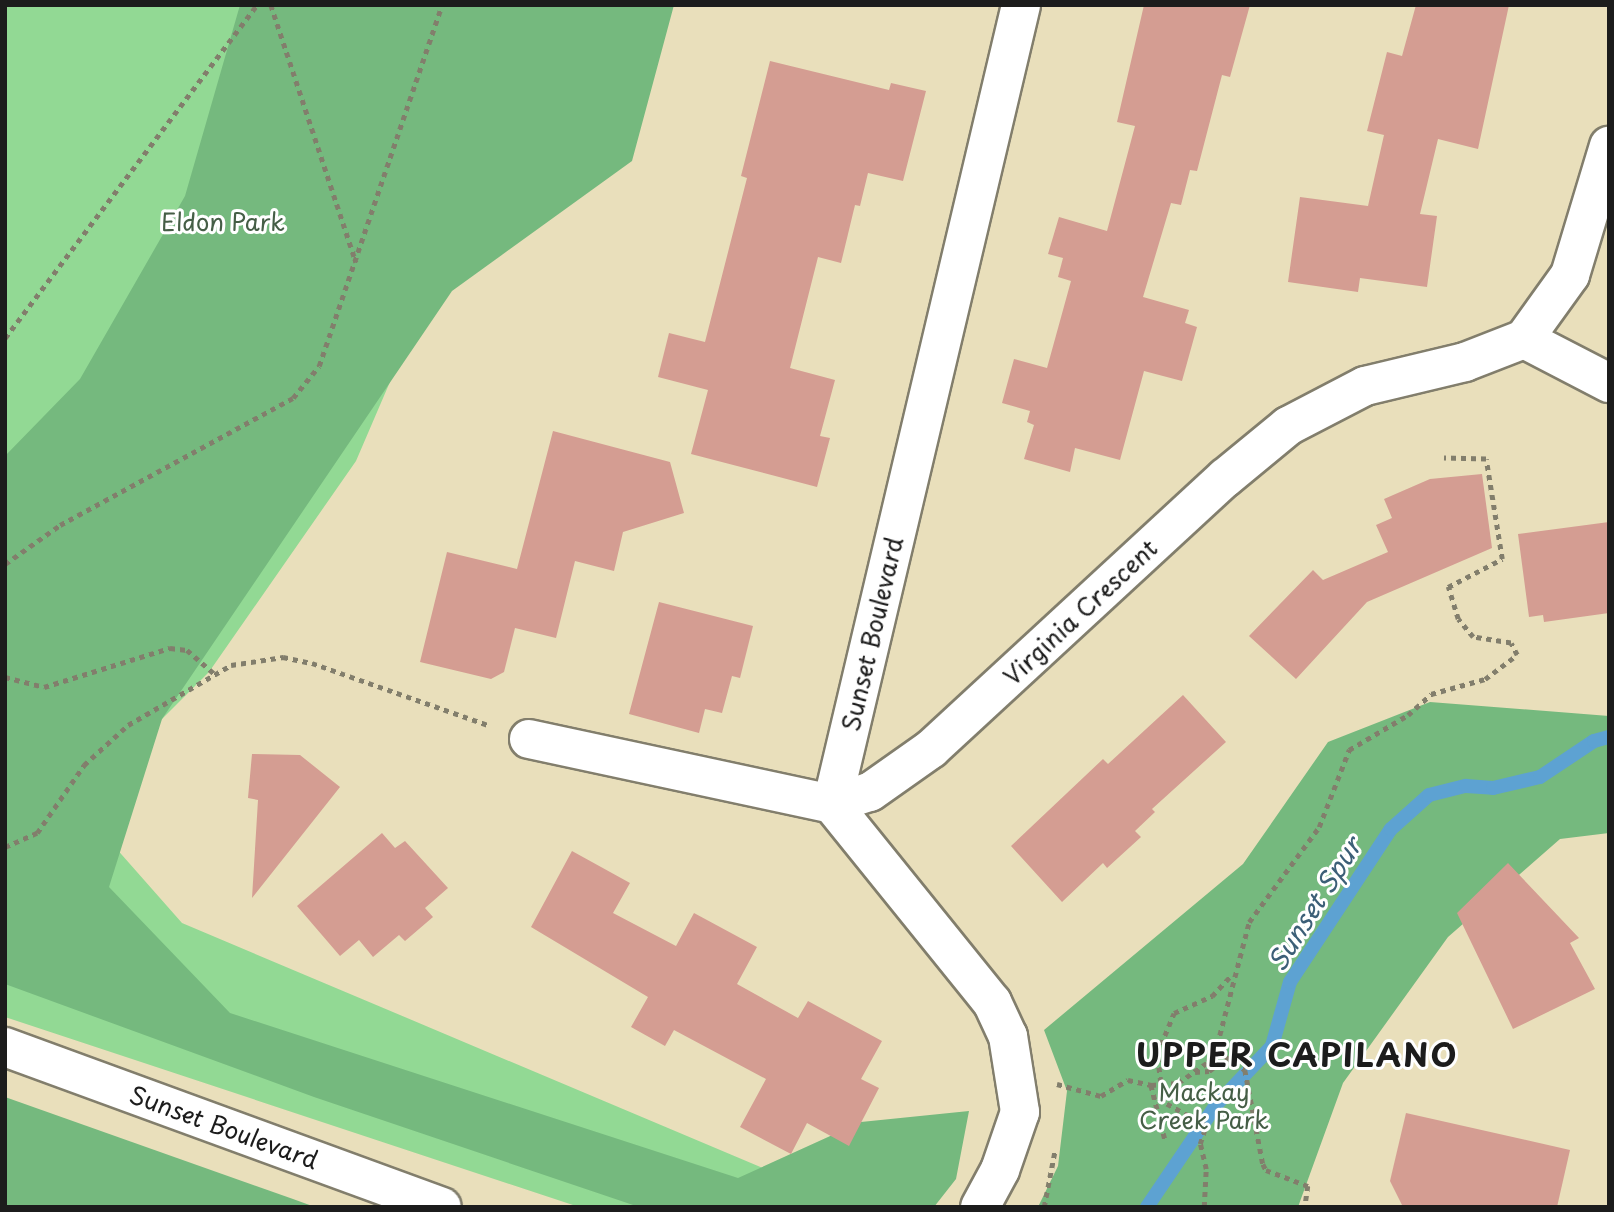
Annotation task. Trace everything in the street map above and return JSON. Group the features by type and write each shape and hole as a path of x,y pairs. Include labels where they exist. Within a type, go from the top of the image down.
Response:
{"street":[{"name":"Sunset Boulevard","path":"832,804 1021,5"},
{"path":"1609,146 1570,275 1524,339 1609,383"},
{"name":"Virginia Crescent","path":"529,739 832,804 870,792 931,749 1225,478 1288,426 1365,386 1465,362 1524,339"},
{"path":"832,804 992,1002 1008,1036 1020,1112 999,1171 980,1207"},
{"name":"Sunset Boulevard","path":"5,1047 442,1207"}],"path":[{"path":"5,338 257,5"},
{"path":"271,5 356,262"},
{"path":"5,564 60,525 293,398 319,366 442,5"},
{"path":"1057,1084 1066,1083 1101,1096 1121,1082 1151,1086 1178,1083 1208,1062 1217,1045 1249,922 1319,827 1349,750 1408,715 1431,694 1485,679 1517,655 1511,643 1472,637 1458,619 1448,587 1502,559 1486,459 1444,458"},
{"path":"5,677 44,687 170,648 187,650 215,674"},
{"path":"5,847 37,832 84,765 128,725 231,666 283,657 529,739"},
{"path":"1204,1207 1206,1169 1200,1144 1206,1126 1196,1118 1168,1106 1159,1083 1157,1054 1167,1021 1188,1003 1221,990 1237,964"},
{"path":"1195,1072 1209,1071 1226,1057 1245,1070 1263,1164 1266,1170 1308,1186 1305,1207"},
{"path":"1151,1086 1165,1139"}],"green space":[{"name":"Eldon Park","path":"5,5 672,5 475,184 356,461 209,672 77,804 182,923 855,1207 579,1207 5,1017"},
{"name":"Eldon Park","path":"240,5 674,5 632,161 452,291 162,719 109,887 230,1013 738,1178 861,1122 969,1111 956,1179 934,1207 639,1207 314,1097 5,984 5,456 80,379 185,196"},
{"name":"Mackay Creek Park","path":"1430,702 1609,716 1609,833 1560,839 1448,937 1343,1083 1298,1207 1038,1207 1058,1166 1067,1091 1044,1030 1243,864 1328,742"},
{"path":"5,1097 293,1199 315,1207 5,1207"}],"building":[{"path":"1144,5 1250,5 1230,77 1222,75 1197,171 1190,170 1181,205 1171,203 1143,297 1189,310 1185,323 1197,327 1182,381 1144,371 1120,460 1075,448 1070,472 1024,459 1034,425 1027,422 1030,411 1002,403 1014,359 1047,368 1071,281 1058,277 1063,258 1048,254 1059,217 1107,231 1135,126 1117,122"},
{"path":"1416,5 1509,5 1478,149 1438,139 1420,214 1437,216 1427,287 1360,278 1358,292 1288,282 1300,197 1368,206 1384,135 1367,131 1387,52 1402,56"},
{"path":"770,61 889,90 891,83 926,91 903,181 868,173 860,206 855,205 841,263 818,257 790,368 835,380 820,436 830,438 817,487 691,454 708,390 658,377 669,333 705,342 747,178 741,176"},
{"path":"553,431 670,462 684,513 623,532 614,571 575,561 556,638 515,628 504,672 491,679 420,662 447,552 517,569"},
{"path":"1482,474 1492,548 1367,602 1296,679 1249,636 1313,570 1323,580 1388,552 1376,525 1392,518 1384,499 1430,479"},
{"path":"1609,522 1609,613 1544,622 1543,615 1529,617 1518,534"},
{"path":"659,602 753,626 740,678 732,676 722,713 705,709 699,733 629,714"},
{"path":"1183,695 1226,742 1152,809 1155,812 1135,831 1141,837 1107,868 1103,863 1062,902 1011,846 1103,759 1108,764"},
{"path":"252,754 300,755 340,787 252,898 258,800 248,798"},
{"path":"382,833 395,848 405,841 448,888 425,908 433,917 405,941 399,935 373,957 359,940 340,956 297,906"},
{"path":"572,851 630,883 613,913 676,946 694,913 757,947 737,984 798,1018 808,1001 882,1041 861,1079 879,1088 849,1146 807,1123 791,1154 740,1127 766,1079 674,1030 665,1046 631,1027 648,997 531,927"},
{"path":"1508,863 1579,938 1570,943 1595,989 1513,1029 1457,913"},
{"path":"1406,1113 1570,1150 1557,1207 1403,1207 1390,1181"}],"waterway":[{"name":"Sunset Spur","path":"1147,1207 1216,1105 1272,1046 1290,982 1391,829 1429,795 1466,786 1493,788 1540,777 1594,741 1609,737"}],"district":[{"name":"UPPER CAPILANO","path":"1297,1054"}]}
